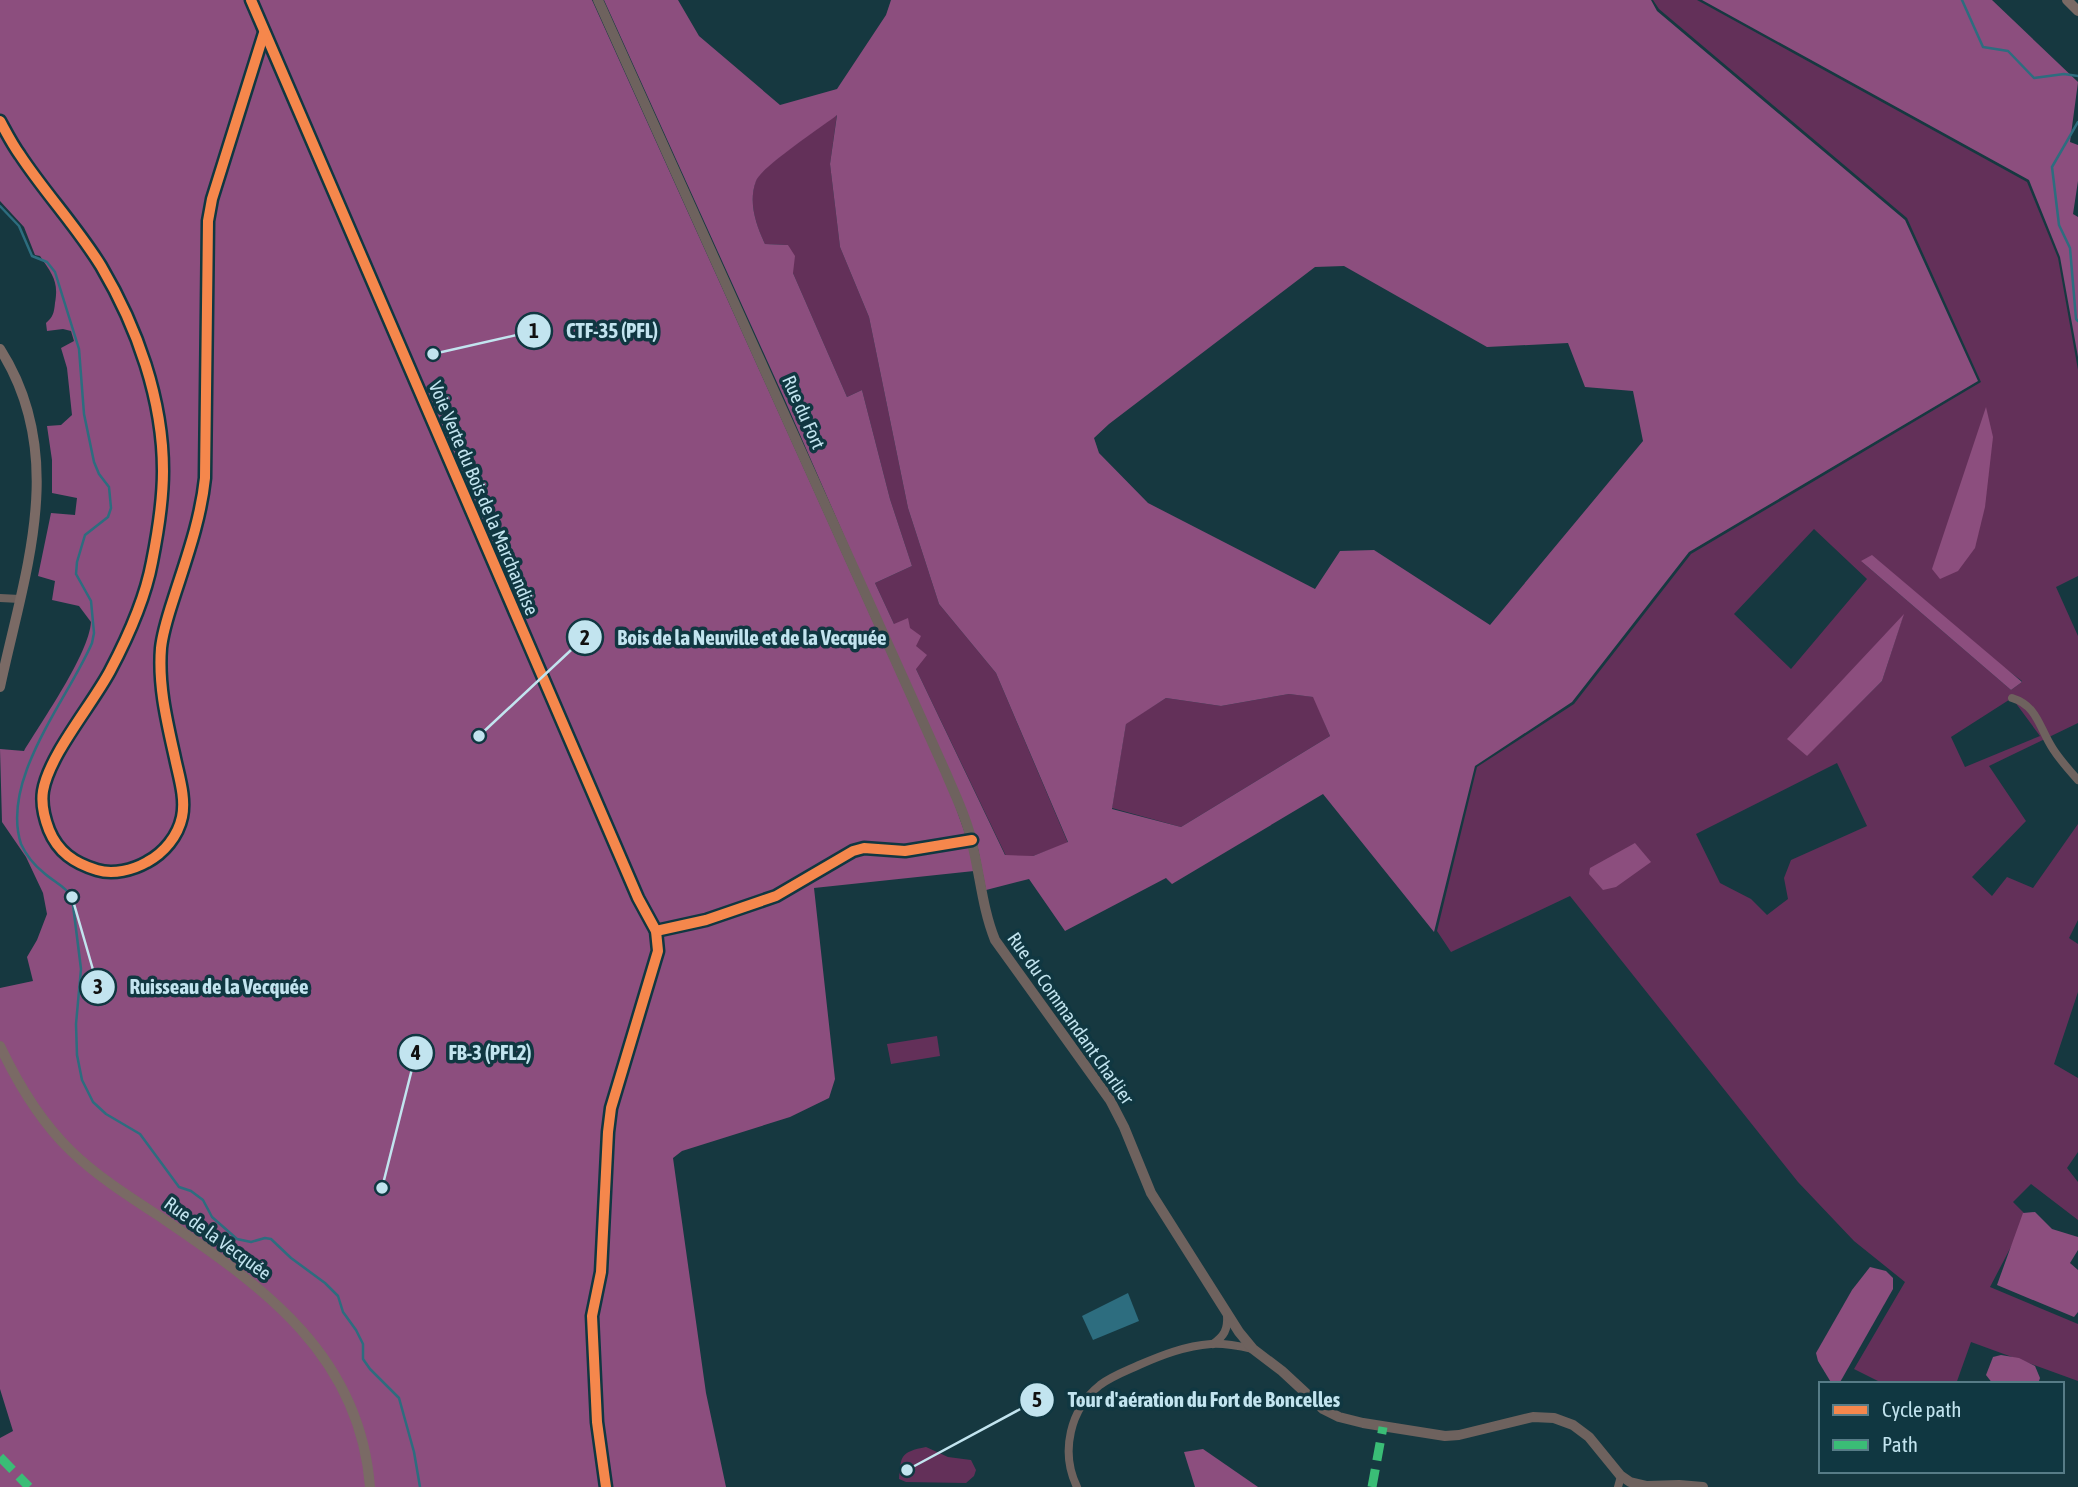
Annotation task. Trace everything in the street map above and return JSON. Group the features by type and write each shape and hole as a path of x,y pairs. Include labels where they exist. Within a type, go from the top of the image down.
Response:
{"main road":[{"path":"2067,0 2078,11"},
{"path":"0,349 21,391 32,428 38,495 20,599 0,687"},
{"name":"Rue de la Vecquée","path":"0,1046 15,1077 39,1113 71,1151 102,1178 242,1274 276,1303 308,1338 334,1374 353,1414 366,1456 370,1487"}],"street":[{"name":"Rue du Fort","path":"598,0 946,773 972,840"},
{"path":"0,598 20,599"},
{"path":"2012,698 2020,700 2033,710 2051,747 2078,780"},
{"name":"Rue du Commandant Charlier","path":"972,840 988,920 995,940 1110,1100 1151,1193 1227,1315 1253,1349 1282,1371 1323,1409 1339,1417 1445,1436 1533,1417 1554,1418 1573,1425 1589,1437 1621,1476 1636,1486 1703,1487"},
{"path":"1213,1344 1225,1333 1227,1315"},
{"path":"1077,1487 1070,1470 1069,1442 1074,1420 1092,1392 1112,1378 1180,1349 1213,1344 1253,1349"},
{"path":"1618,1487 1621,1476"}],"shaded area":[{"path":"0,0 592,0 951,794 967,839 974,871 814,888 835,1079 829,1098 790,1117 682,1151 673,1158 706,1393 726,1487 0,1487 0,1438 13,1431 0,1389 0,988 33,981 27,957 47,914 43,893 26,857 2,822 0,749 24,751 74,669 91,622 79,606 52,600 55,581 38,576 51,513 75,515 77,498 52,493 52,460 47,426 61,425 72,415 67,368 61,348 74,341 71,331 47,331 46,323 53,314 56,295 54,278 40,256 35,255 24,227 0,201"},
{"path":"604,0 678,0 699,36 780,105 837,89 886,15 891,0 1651,0 1657,11 1905,220 1978,381 1689,552 1572,702 1475,766 1434,932 1323,794 1172,884 1166,878 1065,931 1029,879 986,890 976,838 784,398","holes":["837,115 830,164 840,247 869,317 908,508 939,604 996,673 1068,842 1033,856 1005,855 916,669 927,655 916,646 921,636 910,628 908,618 894,624 875,583 912,566 890,499 862,390 847,397 793,273 795,256 788,245 765,244 756,221 753,205 756,181 780,157","1344,266 1487,347 1568,343 1585,387 1633,391 1643,441 1490,625 1374,550 1340,551 1315,589 1148,503 1099,453 1094,438 1109,424 1315,267","1289,694 1313,697 1330,736 1181,827 1112,809 1126,724 1166,698 1221,706"]},
{"path":"1653,0 1697,0 2027,182 2058,258 2078,370 2078,576 2056,587 2078,636 2078,723 1989,766 2026,821 1972,877 1992,896 2007,877 2033,888 2078,824 2078,920 2069,938 2078,944 2078,992 2054,1064 2078,1078 2078,1152 2067,1168 2078,1182 2078,1220 2031,1184 2013,1202 2027,1216 1990,1287 2078,1324 2078,1381 1971,1342 1957,1382 1880,1382 1854,1369 1905,1282 1854,1241 1798,1182 1570,896 1451,952 1437,931 1477,767 1574,704 1691,554 1981,382 1907,218 1659,9","holes":["1814,529 1867,579 1791,669 1734,614","1861,561 2022,681 2022,682 2011,690","1903,616 1882,681 1806,756","2012,698 2040,736 1965,767 1951,737","1837,763 1867,826 1791,860 1784,878 1788,899 1767,915 1751,899 1720,883 1696,834"]},
{"path":"1702,0 1992,0 2078,82 2070,142 2078,145 2078,181 2073,214 2078,217 2078,357 2060,257 2029,180"},
{"path":"837,114 830,164 840,247 869,317 908,508 939,604 996,673 1068,843 1033,856 1006,856 916,669 916,646 894,624 875,583 912,566 890,499 862,390 847,397 793,273 788,245 765,244 756,221 753,197 760,174"},
{"path":"1986,407 1993,437 1985,507 1975,548 1958,571 1940,579 1932,569"},
{"path":"1872,555 2022,682 2011,690 1861,561"},
{"path":"1904,614 1882,681 1807,756 1787,739"},
{"path":"1289,694 1314,697 1330,736 1181,827 1112,808 1126,723 1166,698 1221,706"},
{"path":"1635,843 1651,862 1616,887 1603,890 1589,874 1590,868"},
{"path":"937,1036 940,1056 891,1064 887,1044"},
{"path":"2035,1212 2052,1229 2078,1237 2078,1250 2070,1263 2078,1270 2078,1312 2074,1317 1997,1285 2023,1213"},
{"path":"1870,1267 1886,1271 1893,1278 1893,1289 1840,1382 1831,1382 1816,1353 1852,1290"},
{"path":"2001,1355 2019,1358 2035,1366 2040,1378 2039,1382 1991,1382 1986,1375 1993,1357"},
{"path":"926,1447 948,1457 971,1460 976,1470 974,1476 966,1483 906,1482 899,1479 904,1456"},
{"path":"1203,1449 1258,1487 1195,1487 1184,1452"}],"water":[{"path":"1128,1293 1139,1321 1093,1340 1082,1316"}],"waterway":[{"path":"1962,0 1983,47 2008,51 2034,78 2064,74 2078,76"},
{"path":"2078,122 2052,167 2059,225 2070,248 2078,321"},
{"path":"0,206 19,226 32,256 47,262 55,272 79,349 84,414 94,462 109,487 111,508 108,517 85,535 77,562 76,574 91,601 94,633 92,643 28,767 20,793 17,819 21,844 28,856 72,897 81,969 76,1024 77,1055 82,1080 93,1102 106,1114 140,1134 179,1187 191,1191 203,1200 212,1217 237,1239 251,1242 271,1239 338,1296 343,1312 363,1344 363,1359 399,1398 414,1452 420,1487"}],"marked path":[{"path":"1372,1487 1383,1427"},
{"path":"0,1457 29,1487"}],"cycle path":[{"name":"Voie Verte du Bois de la Marchandise","path":"251,0 638,898 656,931 658,951 611,1108 608,1132 601,1272 592,1316 597,1422 606,1487"},
{"path":"0,121 14,147 92,252 114,289 146,364 158,417 162,444 162,494 145,590 110,671 53,762 42,796 47,825 62,850 74,860 97,870 123,871 141,865 159,854 174,837 182,817 182,788 162,690 161,648 197,521 205,478 208,221 212,199 264,33"},
{"path":"656,931 706,920 776,896 853,851 864,848 905,851 972,840"}],"place":[{"name":"CTF-35 (PFL)","path":"433,354"},
{"name":"Bois de la Neuville et de la Vecquée","path":"479,736"},
{"name":"Ruisseau de la Vecquée","path":"72,897"},
{"name":"FB-3 (PFL2)","path":"382,1188"},
{"name":"Tour d'aération du Fort de Boncelles","path":"907,1470"}]}
